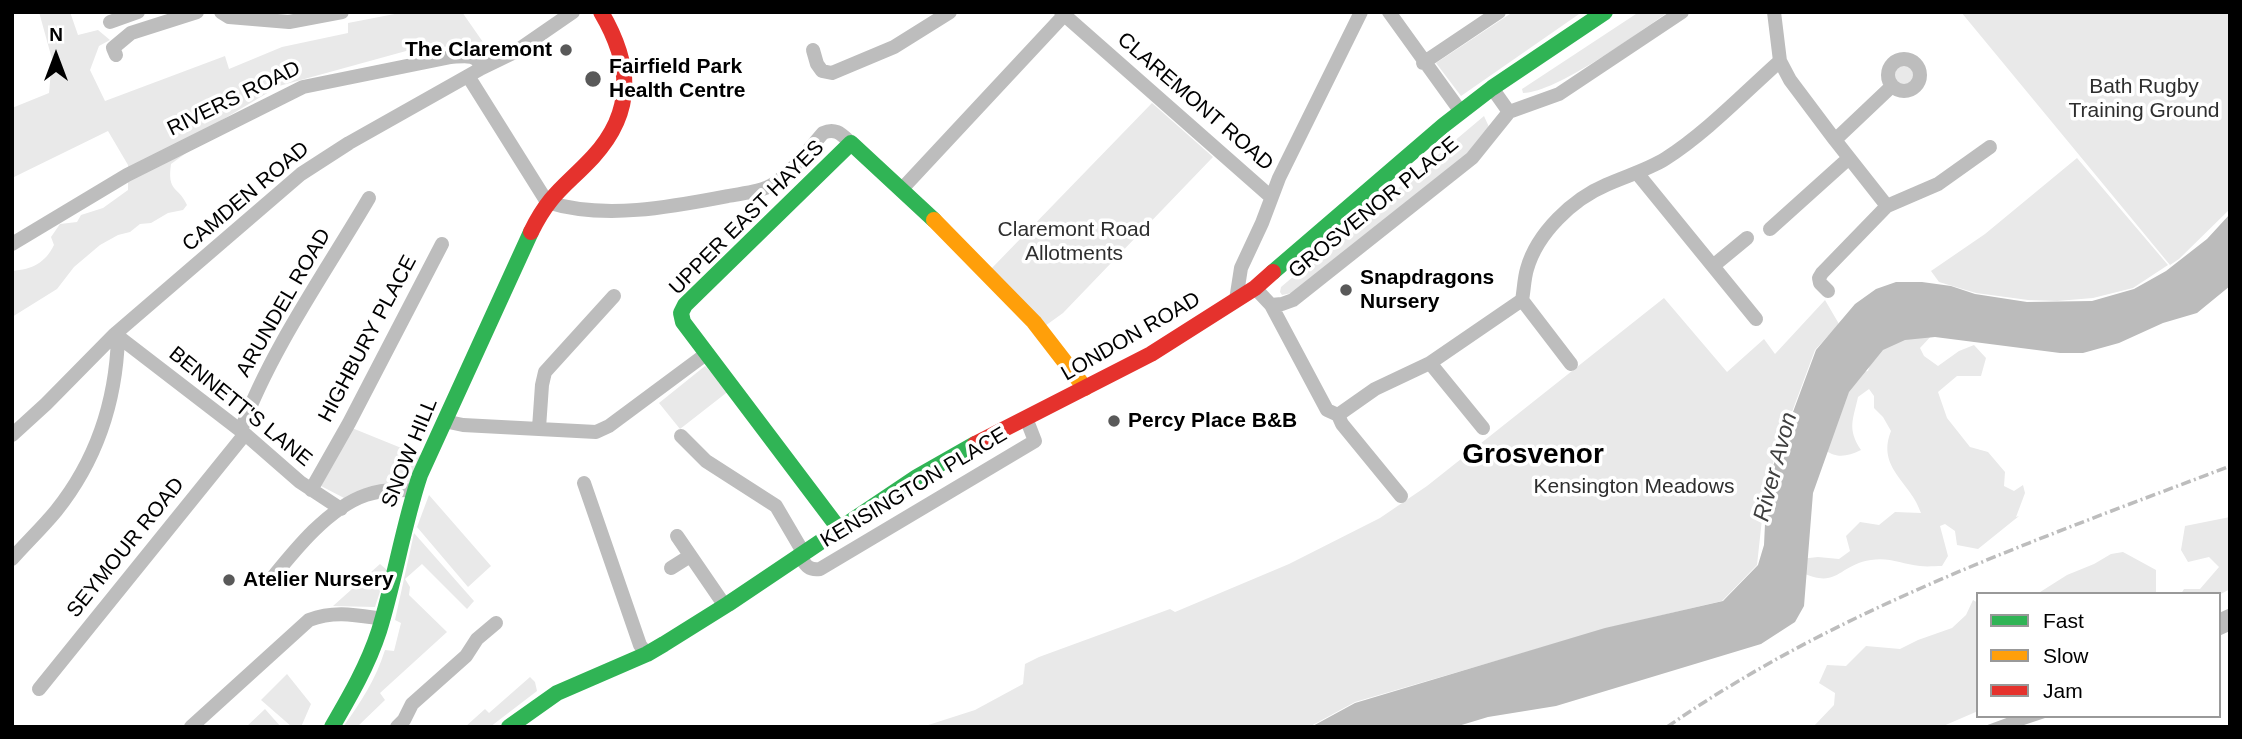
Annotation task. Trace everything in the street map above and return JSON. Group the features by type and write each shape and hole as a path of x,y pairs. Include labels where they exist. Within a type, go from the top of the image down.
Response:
{"main road":[{"path":"547,202 594,156 616,122 622,103 626,82 624,58 615,35 601,12"},
{"name":"LONDON ROAD","path":"533,727 725,606 917,477 1151,354 1255,288 1461,112 1605,12"},
{"name":"UPPER EAST HAYES","path":"840,530 706,354 683,322 681,309 851,143 982,266 1067,360 1085,388"},
{"name":"SNOW HILL","path":"332,727 355,690 370,658 383,619 406,517 415,491 444,421 547,202"},
{"name":"LONDON ROAD","path":"509,727 557,693 647,654"}],"street":[{"path":"110,22 138,12"},
{"path":"116,55 113,48 131,33 197,12"},
{"path":"221,12 229,17 289,22 342,12"},
{"name":"CAMDEN ROAD","path":"12,435 116,336 272,197 309,168 482,68 533,42 573,12"},
{"path":"813,50 822,71 832,73 894,47 950,12"},
{"path":"1235,301 1239,271 1271,197 1361,12"},
{"path":"1389,12 1423,63 1461,112"},
{"path":"1423,63 1499,12"},
{"path":"1492,88 1509,112 1559,94 1682,12"},
{"path":"1774,12 1780,61 1790,80 1887,206"},
{"path":"901,190 1064,13"},
{"name":"CLAREMONT ROAD","path":"1064,13 1271,197"},
{"name":"RIVERS ROAD","path":"12,244 127,175 309,85 451,57 474,57 479,60 482,68"},
{"path":"1339,415 1376,389 1430,363 1522,300 1527,269 1533,254 1550,229 1572,205 1604,186 1664,159 1684,146 1780,61"},
{"path":"468,76 547,202 575,209 624,210 690,203 760,190 774,184 823,133 838,131 851,143"},
{"path":"1835,140 1892,86"},
{"name":"GROSVENOR PLACE","path":"1272,305 1293,300 1472,158 1509,112"},
{"path":"1828,291 1819,278 1887,206 1938,184 1990,147"},
{"path":"1770,229 1849,158"},
{"path":"1637,173 1753,309"},
{"name":"ARUNDEL ROAD","path":"243,432 249,408 315,285 369,198"},
{"path":"1713,265 1747,238"},
{"name":"HIGHBURY PLACE","path":"312,490 442,244"},
{"path":"1255,288 1272,305 1326,410 1339,415"},
{"path":"539,428 545,372 614,296"},
{"path":"1522,300 1571,364"},
{"path":"12,559 56,510 93,454 109,404 116,336"},
{"name":"BENNETT'S LANE","path":"116,336 243,432 312,490 341,509"},
{"path":"444,421 463,425 596,432 609,426 706,354"},
{"path":"1430,363 1483,428"},
{"path":"1339,415 1342,424 1393,493"},
{"name":"KENSINGTON PLACE","path":"801,554 807,567 820,569 1035,440 1026,418"},
{"name":"SEYMOUR ROAD","path":"39,689 243,432"},
{"path":"681,436 706,461 776,506 801,554"},
{"path":"584,483 640,645 647,654"},
{"path":"269,582 299,544 341,509 366,495 400,489 415,491"},
{"path":"677,536 725,606"},
{"path":"671,568 690,556"},
{"path":"191,727 309,620 342,612 383,619"},
{"path":"397,727 412,704 466,656 477,639 496,623"}],"green space":[{"path":"39,12 70,12 78,35 98,30 110,40 99,46 90,70 105,101 225,56 229,69 282,47 348,33 348,23 405,12 462,12 485,45 417,48 279,86 222,120 215,132 171,164 172,184 187,205 183,210 168,213 151,223 140,224 130,232 100,245 74,267 57,289 12,317 12,271 32,267 42,261 54,245 51,237 60,224 77,222 81,215 103,208 128,190 128,165 108,131 12,178 12,108 49,93 52,59"},
{"path":"1513,12 1582,12 1461,96 1436,63"},
{"path":"1639,12 1667,13 1576,73 1538,90 1523,93 1522,89"},
{"name":"Bath Rugby Training Ground","path":"1961,12 2230,12 2230,209 2170,265"},
{"path":"1900,64 1908,64 1915,71 1915,79 1908,86 1900,86 1893,79 1893,71"},
{"name":"Claremont Road Allotments","path":"1152,103 1213,157 1063,313 1045,326 991,269"},
{"path":"1484,116 1489,127 1482,142 1292,293 1282,295 1281,287"},
{"path":"2077,158 2168,265 2133,288 2093,298 2057,301 1976,293 1939,282 1931,271 1985,234"},
{"name":"Kensington Meadows","path":"1664,298 1727,372 1764,339 1775,354 1825,300 1839,324 1815,350 1766,482 1757,565 1722,601 1612,627 1355,702 1309,727 922,727 975,710 1023,684 1025,664 1039,657 1170,609 1175,612 1289,564 1380,518 1427,486"},
{"path":"1933,334 1920,348 1924,356 1938,366 1959,351 1974,345 1986,358 1981,376 1957,376 1938,392 1947,418 1970,447 1988,452 2005,472 2004,486 2014,491 2023,485 2025,493 2016,517 2019,516 1978,549 1957,545 1955,531 1945,524 1940,526 1948,556 1942,566 1878,559 1860,563 1830,578 1799,571 1800,559 1839,559 1850,551 1846,536 1860,522 1879,525 1895,512 1921,513 1891,465 1888,444 1891,431 1874,408 1874,396 1869,389 1858,397 1853,418 1854,436 1861,450 1841,456 1822,448 1851,374 1868,371 1878,352 1893,342"},
{"path":"705,366 730,390 680,429 659,403"},
{"path":"352,428 421,456 410,484 346,499 321,486"},
{"path":"429,495 491,566 468,587 417,527"},
{"path":"2230,517 2230,589 2221,594 2182,592 2184,589 2200,589 2219,567 2209,557 2188,562 2181,550 2185,526"},
{"path":"414,533 474,601 467,609 422,564 405,579 410,587 409,595 447,632 380,693 385,700 357,727 343,727 367,690 385,650 394,651 401,623 395,620"},
{"path":"2123,552 2156,570 2156,592 2040,592 2067,575 2111,554"},
{"path":"380,564 387,570 375,607 333,606"},
{"path":"1973,600 1976,602 1976,712 1941,727 1813,727 1834,705 1835,693 1819,683 1827,665 1846,666 1866,646 1900,649 1952,628 1966,615"},
{"path":"287,674 311,704 301,727 292,727 261,700"},
{"path":"530,677 535,682 537,691 490,727 465,727 485,709 489,713"},
{"path":"265,709 281,727 246,727"}],"water":[{"name":"River Avon","path":"2230,214 2230,286 2197,313 2163,323 2119,343 2083,353 2060,353 1935,337 1905,340 1883,350 1849,392 1813,493 1804,606 1795,622 1761,644 1556,706 1488,717 1455,727 1311,727 1355,703 1605,628 1723,601 1758,565 1764,545 1767,482 1816,350 1855,304 1876,289 1896,282 1922,282 2027,302 2092,301 2134,289 2166,271 2207,239"},
{"path":"2230,608 2230,631 2221,635 2221,612"},
{"path":"2007,718 2045,718 2018,727 1982,727"}],"railway":[{"path":"1667,727 1800,646 1869,612 2012,550 2230,466"}],"traffic: fast":[{"path":"1273,272 1444,125 1492,88 1605,12"},
{"path":"840,530 683,322 681,313 685,305 851,143 934,220"},
{"path":"332,727 375,644 420,475 531,232"},
{"path":"509,727 557,693 664,644 917,477 975,444"}],"traffic: slow":[{"path":"934,220 1034,322 1085,388"}],"traffic: jam":[{"path":"531,232 552,199 593,157 617,122 622,104 623,68 611,31 601,12"},
{"path":"975,444 1151,354 1255,288 1273,272"}],"place":[{"name":"The Claremont","path":"566,50"},
{"name":"Fairfield Park Health Centre","path":"593,79"},
{"name":"Snapdragons Nursery","path":"1346,290"},
{"name":"Percy Place B&B","path":"1114,421"},
{"name":"Atelier Nursery","path":"229,580"}],"district":[{"name":"Grosvenor","path":"1533,455"}]}
